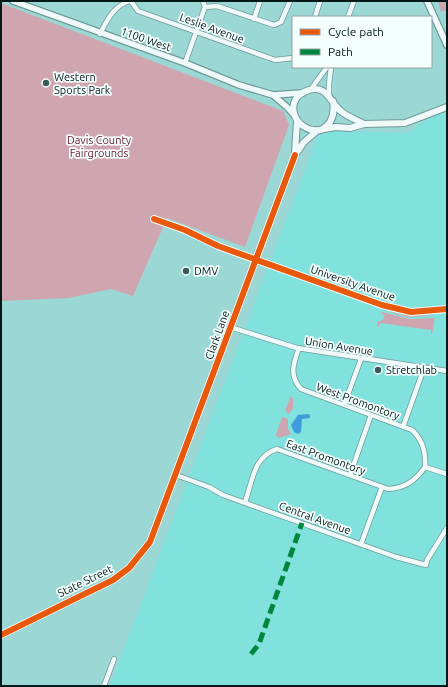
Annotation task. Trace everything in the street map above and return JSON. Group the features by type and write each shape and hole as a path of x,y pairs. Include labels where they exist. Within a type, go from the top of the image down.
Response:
{"main road":[{"path":"364,124 340,112 331,98 321,90 312,89 302,93 294,104 295,118 307,128 321,130 336,126 350,128 364,124 404,123 447,107"},
{"path":"321,130 332,118 331,98"},
{"name":"Clark Lane","path":"295,118 295,155"},
{"name":"Clark Lane","path":"158,523 295,155 304,142 321,130"},
{"name":"State Street","path":"1,635 121,574 143,552 150,542 158,523"}],"street":[{"name":"1100 West","path":"13,1 100,34 186,63 239,85 273,95 283,102 295,118"},
{"path":"100,34 111,14 121,2 130,1"},
{"name":"Leslie Avenue","path":"130,1 138,11 275,60 292,58"},
{"path":"186,63 198,32 205,7 203,1"},
{"path":"254,19 260,1"},
{"path":"205,7 217,6 274,25 278,24 285,15 290,1"},
{"path":"315,16 320,1"},
{"path":"348,16 354,1"},
{"path":"427,1 447,45"},
{"path":"312,89 326,68"},
{"path":"331,68 329,84 331,98"},
{"name":"1100 West","path":"273,95 302,93"},
{"name":"University Avenue","path":"154,219 185,230 218,246 256,258 382,305 411,312 447,309"},
{"name":"Union Avenue","path":"230,327 271,341 299,348 447,372"},
{"name":"West Promontory","path":"299,348 292,370 298,386 308,392 344,406 412,430 424,448 425,467"},
{"path":"344,406 361,359"},
{"path":"403,427 424,368"},
{"path":"350,475 371,415"},
{"name":"East Promontory","path":"245,502 259,462 263,455 277,449 388,489 399,488 410,483 425,467"},
{"path":"425,467 446,475"},
{"name":"Central Avenue","path":"176,475 245,502 396,557 426,565 427,560 447,528"},
{"path":"361,544 382,487"},
{"name":"Central Avenue","path":"438,543 447,535"},
{"path":"104,686 114,659"}],"shaded area":[{"path":"447,105 447,686 110,686 318,135 334,131 408,133"},
{"path":"298,415 310,415 310,418 302,419 301,432 298,434 294,432 291,425"}],"green space":[{"path":"438,1 447,1 447,10 441,12"},
{"name":"Davis County Fairgrounds","path":"1,3 283,111 289,125 245,247 167,218 133,296 111,289 69,298 1,301"},
{"path":"384,311 406,315 436,316 407,317"},
{"path":"382,312 410,319 435,318 432,334 431,330 380,323 379,327 377,326 378,321 382,321 385,315 381,314"},
{"path":"291,396 293,398 293,409 288,414 285,410"},
{"path":"282,417 288,419 288,429 291,434 279,438 276,435"}],"marked path":[{"path":"251,654 259,644 302,523"}],"cycle path":[{"path":"1,635 113,580 129,568 150,542 295,155"},
{"path":"154,219 185,230 218,246 382,305 411,312 447,309"}],"place":[{"name":"Western Sports Park","path":"46,83"},
{"name":"DMV","path":"186,271"},
{"name":"Stretchlab","path":"378,370"}]}
